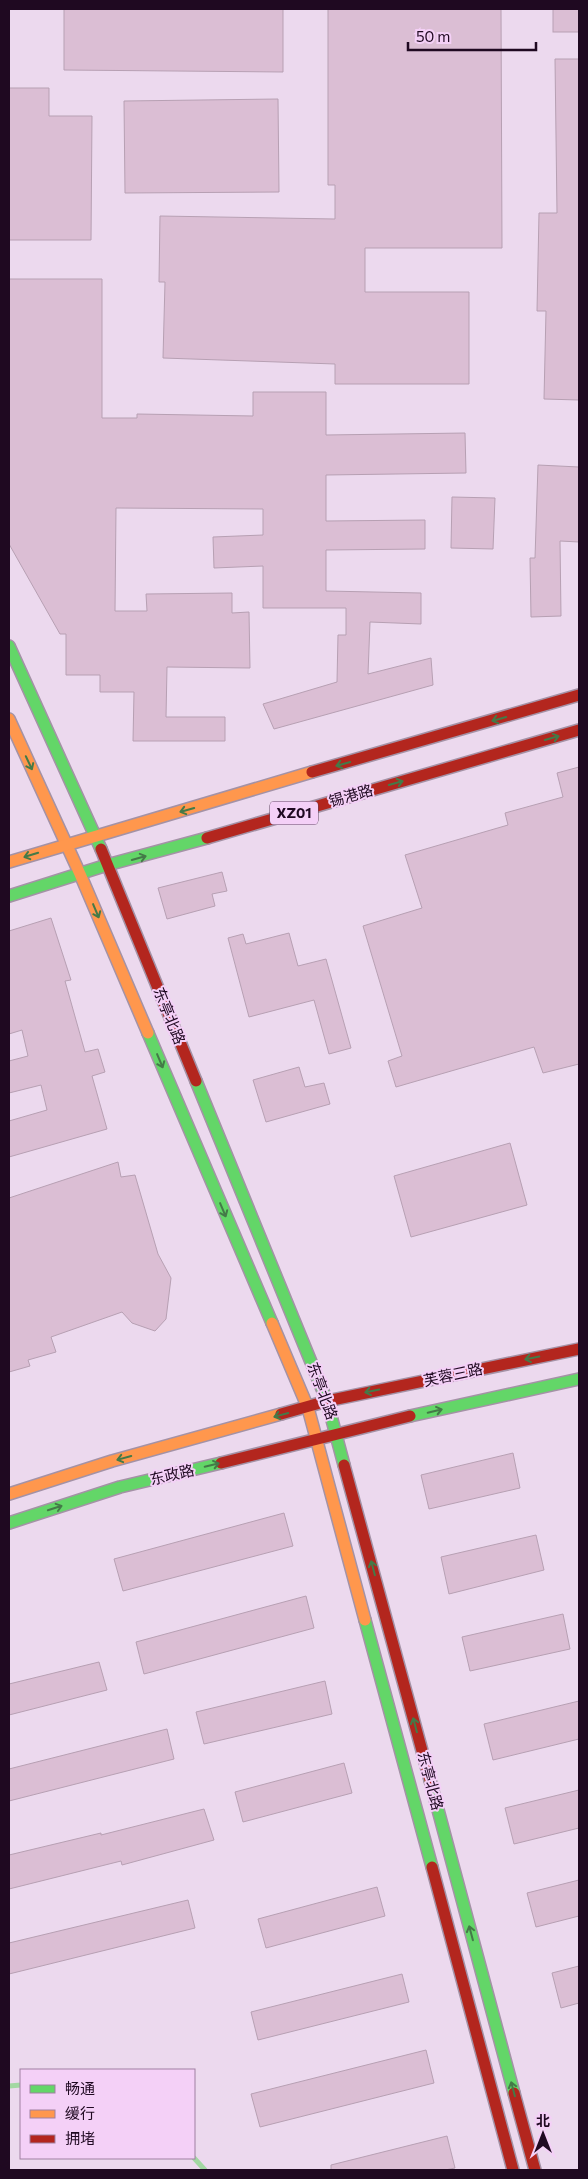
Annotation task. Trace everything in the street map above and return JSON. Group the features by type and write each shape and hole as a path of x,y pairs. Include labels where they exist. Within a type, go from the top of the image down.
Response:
{"main road":[{"name":"东亭北路","path":"9,646 95,835 327,1401 535,2170"},
{"name":"XZ01","path":"9,862 67,843 579,695"},
{"name":"东亭北路","path":"9,719 67,843 308,1408 513,2170"},
{"name":"锡港路","path":"9,896 107,865 132,860 579,730"},
{"name":"芙蓉三路","path":"327,1401 579,1349"},
{"name":"芙蓉三路","path":"336,1433 579,1379"},
{"name":"东政路","path":"9,1494 112,1461 308,1408 327,1401"},
{"name":"东政路","path":"9,1523 120,1487 316,1440 336,1433"}],"building":[{"path":"64,9 283,9 283,72 64,70"},
{"path":"328,9 501,9 502,248 365,248 365,292 469,292 469,384 335,384 335,364 163,358 165,282 159,282 160,216 335,219 335,185 328,185"},
{"path":"553,9 579,9 579,32 553,32"},
{"path":"555,59 579,59 579,400 544,399 546,311 537,311 539,213 557,213"},
{"path":"9,88 49,88 49,116 92,116 91,240 9,240"},
{"path":"278,99 279,192 125,193 124,101"},
{"path":"9,279 102,279 102,418 137,418 137,414 253,416 253,392 326,392 326,435 465,433 466,473 326,475 326,521 425,520 425,549 326,550 326,591 421,593 421,624 370,622 368,674 431,658 433,685 274,729 263,704 337,682 338,635 346,635 346,608 263,608 263,566 214,568 213,537 263,535 263,509 116,508 115,611 147,611 146,594 232,593 232,613 249,612 250,668 167,667 166,717 225,717 225,741 133,741 134,692 100,692 100,675 66,675 66,634 60,634 9,544"},
{"path":"538,465 579,467 579,542 560,541 561,616 531,617 530,558 535,558"},
{"path":"452,497 495,498 493,549 451,548"},
{"path":"579,767 579,1064 543,1073 534,1047 396,1087 388,1061 402,1056 363,926 422,908 405,855 508,825 505,813 563,797 557,773"},
{"path":"222,872 227,891 212,894 215,906 167,919 158,888"},
{"path":"51,918 71,980 65,981 85,1052 98,1049 105,1072 92,1076 107,1129 9,1157 9,1121 47,1110 41,1085 9,1093 9,1061 28,1056 22,1030 9,1034 9,931"},
{"path":"289,933 298,966 326,959 351,1048 329,1054 314,1000 249,1017 228,938 243,934 246,944"},
{"path":"299,1067 305,1087 324,1083 330,1104 266,1122 253,1080"},
{"path":"510,1143 527,1205 411,1237 394,1176"},
{"path":"118,1162 121,1177 135,1175 158,1254 171,1278 166,1319 155,1331 132,1323 122,1312 51,1337 56,1352 28,1360 30,1366 9,1372 9,1198"},
{"path":"513,1453 520,1488 429,1509 421,1475"},
{"path":"284,1513 293,1546 123,1591 114,1559"},
{"path":"536,1535 544,1570 449,1594 441,1557"},
{"path":"306,1596 314,1628 144,1674 136,1642"},
{"path":"563,1614 570,1649 470,1671 462,1637"},
{"path":"99,1662 107,1690 9,1715 9,1684"},
{"path":"325,1681 332,1714 204,1744 196,1712"},
{"path":"579,1701 579,1739 493,1760 484,1724"},
{"path":"167,1729 174,1759 9,1801 9,1769"},
{"path":"344,1763 352,1793 243,1822 235,1792"},
{"path":"579,1790 579,1828 514,1844 505,1808"},
{"path":"204,1809 214,1840 122,1865 121,1861 9,1889 9,1855 101,1833 101,1835"},
{"path":"579,1880 579,1916 536,1927 527,1893"},
{"path":"377,1887 385,1916 266,1948 258,1919"},
{"path":"188,1900 195,1928 9,1974 9,1943"},
{"path":"579,1966 579,2003 561,2008 552,1973"},
{"path":"402,1974 409,2002 258,2040 251,2012"},
{"path":"426,2050 434,2083 260,2127 251,2094"},
{"path":"447,2136 455,2168 445,2170 331,2170 331,2165"}],"waterway":[{"path":"9,2086 20,2085"},
{"path":"195,2159 205,2170"}],"traffic: fast":[{"path":"9,646 101,849"},
{"path":"9,896 107,865 207,838"},
{"path":"148,1033 272,1323"},
{"path":"196,1081 327,1401 344,1465"},
{"path":"410,1416 579,1379"},
{"path":"9,1523 120,1487 221,1463"},
{"path":"365,1620 432,1867"},
{"path":"430,1780 514,2093"}],"traffic: slow":[{"path":"9,719 80,874 148,1033"},
{"path":"9,862 312,772"},
{"path":"272,1323 308,1408 365,1620"},
{"path":"9,1494 112,1461 281,1414"}],"traffic: jam":[{"path":"312,772 579,695"},
{"path":"207,838 579,730"},
{"path":"101,849 196,1081"},
{"path":"281,1414 327,1401 579,1349"},
{"path":"221,1463 410,1416"},
{"path":"344,1465 430,1780"},
{"path":"432,1867 513,2170"},
{"path":"514,2093 535,2170"}]}
